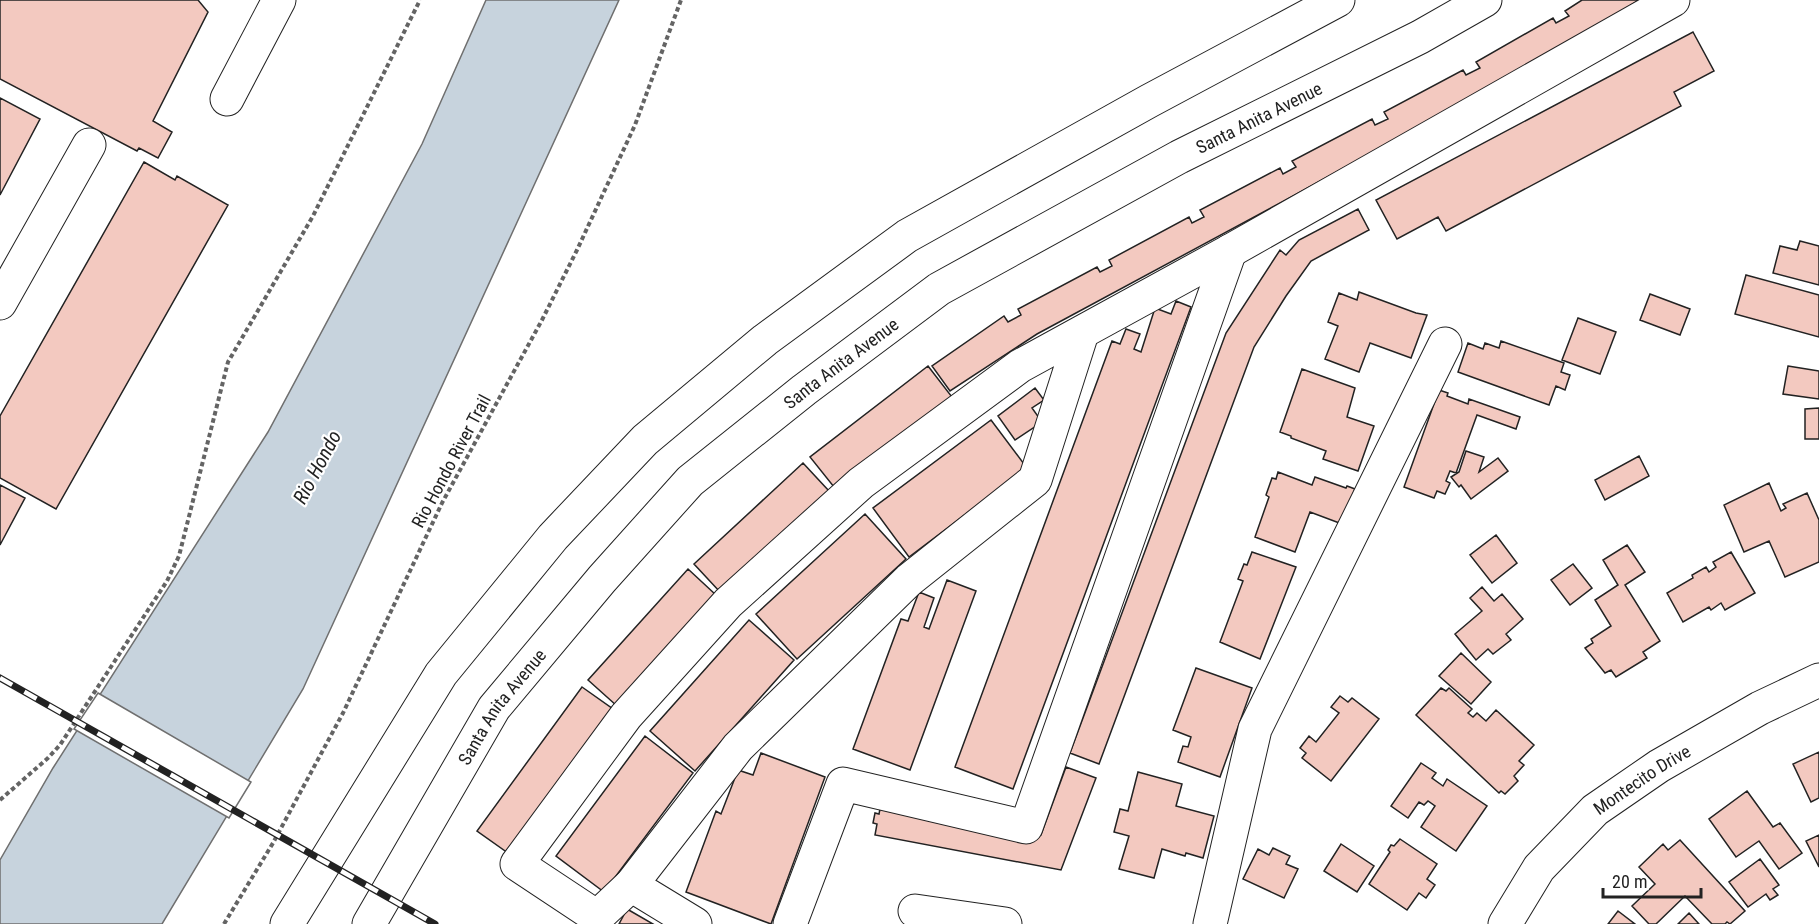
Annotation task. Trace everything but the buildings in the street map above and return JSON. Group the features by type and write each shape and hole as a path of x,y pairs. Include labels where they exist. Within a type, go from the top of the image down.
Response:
{"main road":[{"path":"227,99 279,0"},
{"path":"287,924 441,674 553,537 645,440 765,340 907,236 1149,101 1338,0"},
{"name":"Santa Anita Avenue","path":"369,924 494,708 602,579 690,482 804,390 939,289 1179,157 1420,37 1485,0"},
{"path":"1082,333 1035,480 909,580 738,747 631,885 597,917 517,864 626,716 728,603 861,483 1020,366 1230,251 1673,0"},
{"path":"0,303 89,145"},
{"path":"790,924 843,784 1026,827 1230,251"},
{"path":"1210,924 1255,729 1445,344"},
{"name":"Montecito Drive","path":"1506,924 1539,868 1595,810 1669,760 1760,708 1819,680"},
{"path":"631,885 695,924"},
{"path":"915,911 1005,924"}],"path":[{"path":"0,800 60,745 167,581 179,556 228,362 314,216 420,0"},
{"name":"Rio Hondo River Trail","path":"224,924 273,843 343,713 442,503 542,320 577,250 635,125 681,0"}],"water":[{"name":"Rio Hondo","path":"486,0 619,0 303,689 162,924 0,924 0,860 53,768 268,432 422,144"}],"pier":[{"path":"98,693 251,782 229,818 74,729"}],"railway":[{"path":"0,678 435,924"}]}
